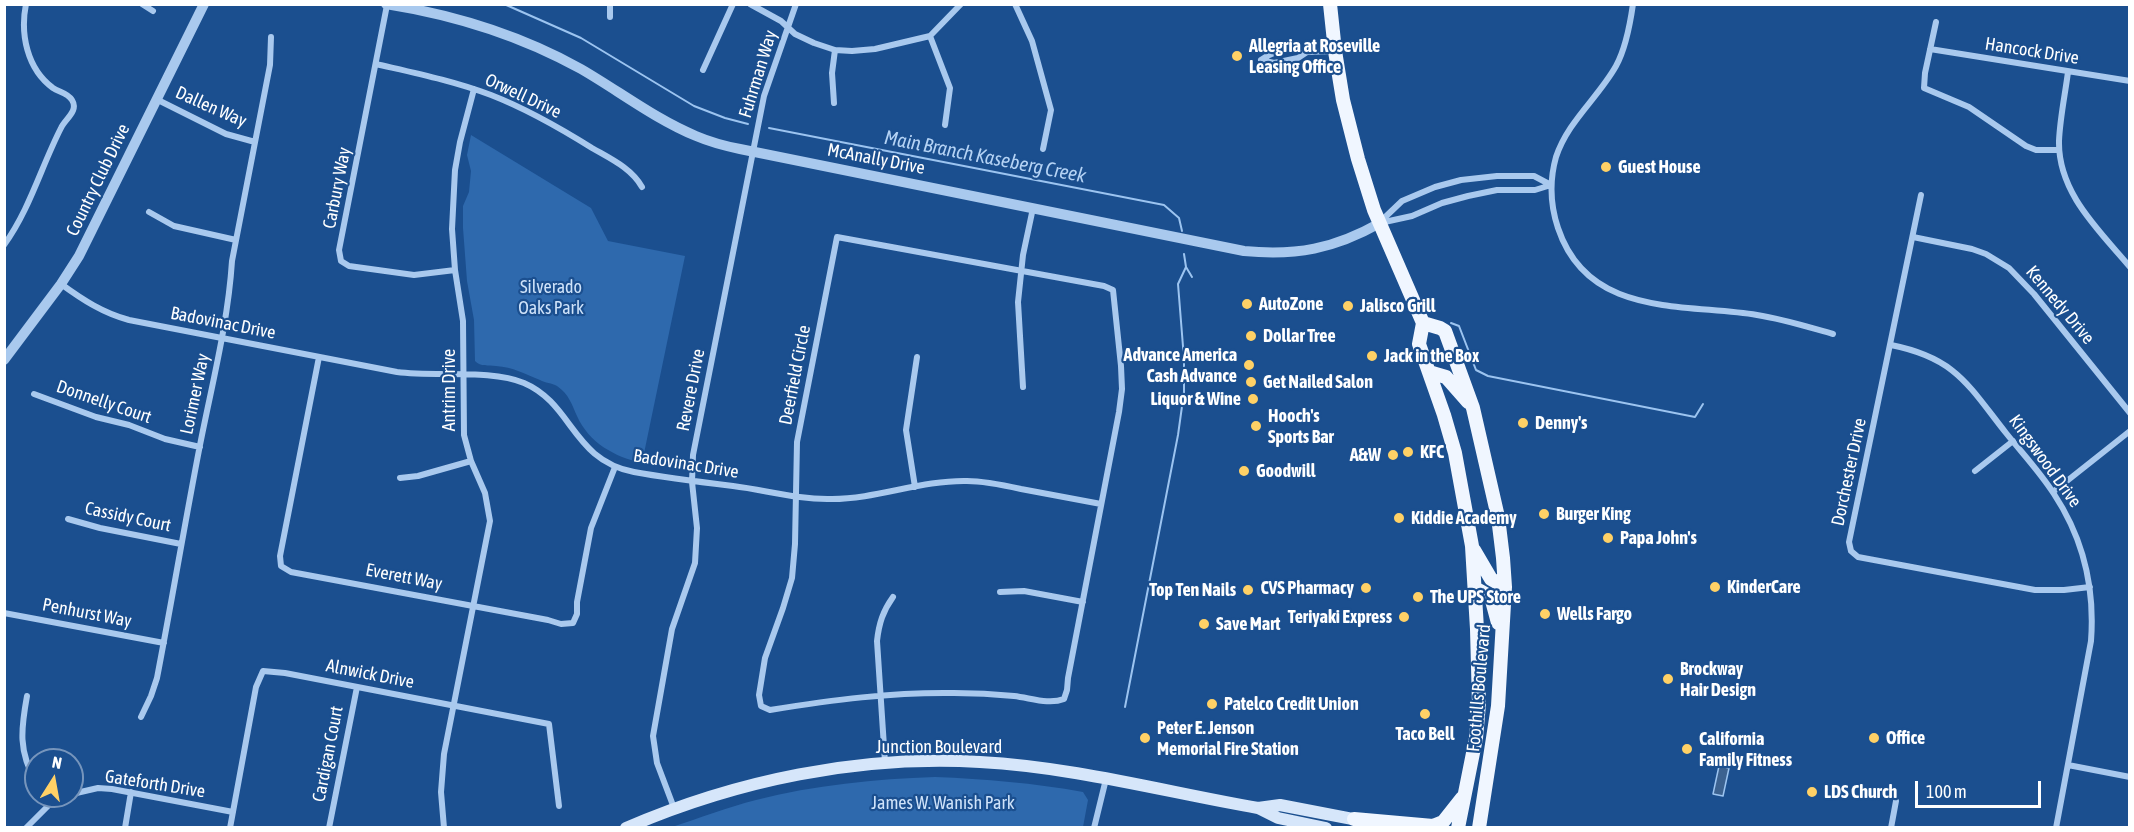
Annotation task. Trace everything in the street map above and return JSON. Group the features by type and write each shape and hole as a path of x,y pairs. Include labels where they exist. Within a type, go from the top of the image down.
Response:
{"main road":[{"name":"Foothills Boulevard","path":"1330,4 1343,100 1358,159 1371,203 1423,323 1419,344 1455,453 1472,546 1479,704 1476,738 1458,828"},
{"name":"Foothills Boulevard","path":"1423,323 1443,329 1447,336 1473,408 1498,518 1505,587 1498,706 1479,828"},
{"path":"1429,372 1446,377 1473,408"},
{"path":"1472,546 1491,579 1505,587"},
{"path":"1475,588 1491,597 1502,634"},
{"name":"Junction Boulevard","path":"626,828 674,808 739,787 807,773 885,763 980,762 1106,779 1258,808 1278,818 1326,828"},
{"path":"1354,819 1433,826 1443,822 1465,793"},
{"name":"Junction Boulevard","path":"1258,808 1280,805 1394,828"}],"street":[{"path":"4,245 32,196 61,128 73,111 74,105 66,94 52,87 35,68 27,52 23,32 26,4"},
{"path":"142,4 153,11"},
{"name":"Country Club Drive","path":"6,355 61,284 84,247 204,4"},
{"path":"610,4 610,17"},
{"path":"703,70 734,4"},
{"path":"750,4 781,21 795,34 836,50 875,49 930,36 961,4"},
{"name":"Fuhrman Way","path":"754,152 764,96 796,4"},
{"path":"1015,4 1032,41 1051,110 1043,149"},
{"path":"1633,4 1626,39 1617,65 1566,134 1556,157 1551,185 1552,210 1573,258 1588,275 1625,297 1651,304 1760,315 1833,334"},
{"name":"McAnally Drive","path":"387,5 445,15 492,28 540,48 581,69 695,136 717,144 1224,247 1273,254 1300,252 1354,237 1380,223 1412,216 1442,203 1468,196 1497,190 1535,190 1551,185"},
{"name":"Carbury Way","path":"387,5 339,250 341,261 349,266 414,275 455,270"},
{"path":"1936,22 1924,88 1969,107 2026,146 2036,150 2060,150"},
{"path":"930,36 950,88 945,125"},
{"name":"Lorimer Way","path":"141,717 151,696 164,643 181,544 213,387 230,294 236,240 270,65 271,37"},
{"name":"Hancock Drive","path":"1930,49 2130,81"},
{"path":"834,103 832,73 836,50"},
{"path":"1261,60 1274,63 1298,58 1307,52 1335,51"},
{"name":"Orwell Drive","path":"376,64 438,78 510,103 559,128 626,168 642,187"},
{"path":"2068,72 2060,128 2060,150 2065,177 2082,210 2130,267"},
{"name":"Antrim Drive","path":"444,828 442,773 490,521 485,493 471,461 464,435 463,321 455,270 453,219 455,170 474,89"},
{"name":"Dallen Way","path":"156,99 226,134 255,142"},
{"name":"Revere Drive","path":"674,808 657,764 653,736 672,629 695,563 697,528 692,482 693,455 754,152"},
{"name":"McAnally Drive","path":"1380,223 1402,201 1435,187 1461,180 1497,176 1534,176 1551,185"},
{"name":"Dorchester Drive","path":"1921,195 1849,542 1851,551 1858,557 2036,590 2090,587"},
{"path":"1023,387 1018,302 1021,270 1033,208"},
{"path":"149,212 174,226 236,240"},
{"name":"Deerfield Circle","path":"837,237 1021,270 1104,286 1113,290 1122,389 1068,690 1064,699 1054,703 1014,696 954,693 844,698 770,710 761,706 759,695 765,658 792,578 797,442 837,237"},
{"name":"Kennedy Drive","path":"1913,237 1972,249 1992,257 2009,268 2034,294 2130,413"},
{"name":"Badovinac Drive","path":"61,284 87,303 114,316 415,374 495,376 511,379 537,390 559,410 581,442 615,467 692,482 734,486 795,497 852,498 956,481 987,482 1101,504"},
{"name":"Kingswood Drive","path":"1891,345 1927,354 1956,372 2053,492 2076,536 2090,587 2091,641 2056,828"},
{"name":"Everett Way","path":"319,357 280,556 280,566 291,572 561,624 573,623 577,614 591,528 615,467"},
{"path":"915,487 906,430 917,357"},
{"name":"Donnelly Court","path":"34,394 96,417 129,425 165,440 200,447"},
{"path":"2053,492 2130,431"},
{"path":"1975,471 2013,441"},
{"path":"400,478 418,476 471,461"},
{"name":"Cassidy Court","path":"69,519 100,528 181,544"},
{"path":"1000,592 1024,591 1083,602"},
{"path":"885,763 877,640 884,610 894,597"},
{"name":"Penhurst Way","path":"4,613 164,643"},
{"name":"Alnwick Drive","path":"230,828 256,687 263,671 285,673 549,724 559,806"},
{"name":"Cardigan Court","path":"329,828 357,687"},
{"path":"24,754 22,731 27,696"},
{"path":"2068,765 2130,777"},
{"path":"1094,828 1106,779"},
{"name":"Gateforth Drive","path":"84,791 98,788 131,792 233,812"},
{"path":"125,828 131,792"},
{"path":"1891,828 1896,801"},
{"path":"26,828 46,808"}],"green space":[{"name":"Silverado Oaks Park","path":"471,135 591,208 608,241 685,256 642,463 613,453 588,434 567,396 557,386 513,369 482,365 475,361 474,320 467,281 463,228 463,206 469,192 471,171 467,155"},
{"name":"James W. Wanish Park","path":"935,777 1009,782 1083,792 1088,800 1083,827 672,827 746,803 800,790 868,781"}],"shaded area":[{"path":"1719,766 1729,768 1723,796 1713,794"}],"waterway":[{"name":"Main Branch Kaseberg Creek","path":"504,4 581,38 694,106 748,124"},
{"name":"Main Branch Kaseberg Creek","path":"769,128 1164,205 1179,218 1182,231"},
{"name":"Main Branch Kaseberg Creek","path":"1184,254 1186,267 1192,277"},
{"path":"1125,707 1178,435 1184,392 1184,359 1178,284 1186,267"},
{"name":"Main Branch Kaseberg Creek","path":"1451,323 1459,326 1476,370 1488,376 1695,417 1703,404"}],"place":[{"name":"Allegria at Roseville Leasing Office","path":"1237,56"},
{"name":"Guest House","path":"1606,167"},
{"name":"AutoZone","path":"1247,304"},
{"name":"Jalisco Grill","path":"1348,306"},
{"name":"Dollar Tree","path":"1251,336"},
{"name":"Jack in the Box","path":"1372,356"},
{"name":"Advance America Cash Advance","path":"1249,365"},
{"name":"Get Nailed Salon","path":"1251,382"},
{"name":"Liquor & Wine","path":"1253,399"},
{"name":"Denny's","path":"1523,423"},
{"name":"Hooch's Sports Bar","path":"1256,426"},
{"name":"KFC","path":"1408,452"},
{"name":"A&W","path":"1393,455"},
{"name":"Goodwill","path":"1244,471"},
{"name":"Burger King","path":"1544,514"},
{"name":"Kiddie Academy","path":"1399,518"},
{"name":"Papa John's","path":"1608,538"},
{"name":"KinderCare","path":"1715,587"},
{"name":"CVS Pharmacy","path":"1366,588"},
{"name":"Top Ten Nails","path":"1248,590"},
{"name":"The UPS Store","path":"1418,597"},
{"name":"Wells Fargo","path":"1545,614"},
{"name":"Teriyaki Express","path":"1404,617"},
{"name":"Save Mart","path":"1204,624"},
{"name":"Brockway Hair Design","path":"1668,679"},
{"name":"Patelco Credit Union","path":"1212,704"},
{"name":"Taco Bell","path":"1425,714"},
{"name":"Peter E. Jenson Memorial Fire Station","path":"1145,738"},
{"name":"Office","path":"1874,738"},
{"name":"California Family Fitness","path":"1687,749"},
{"name":"LDS Church","path":"1812,792"}]}
